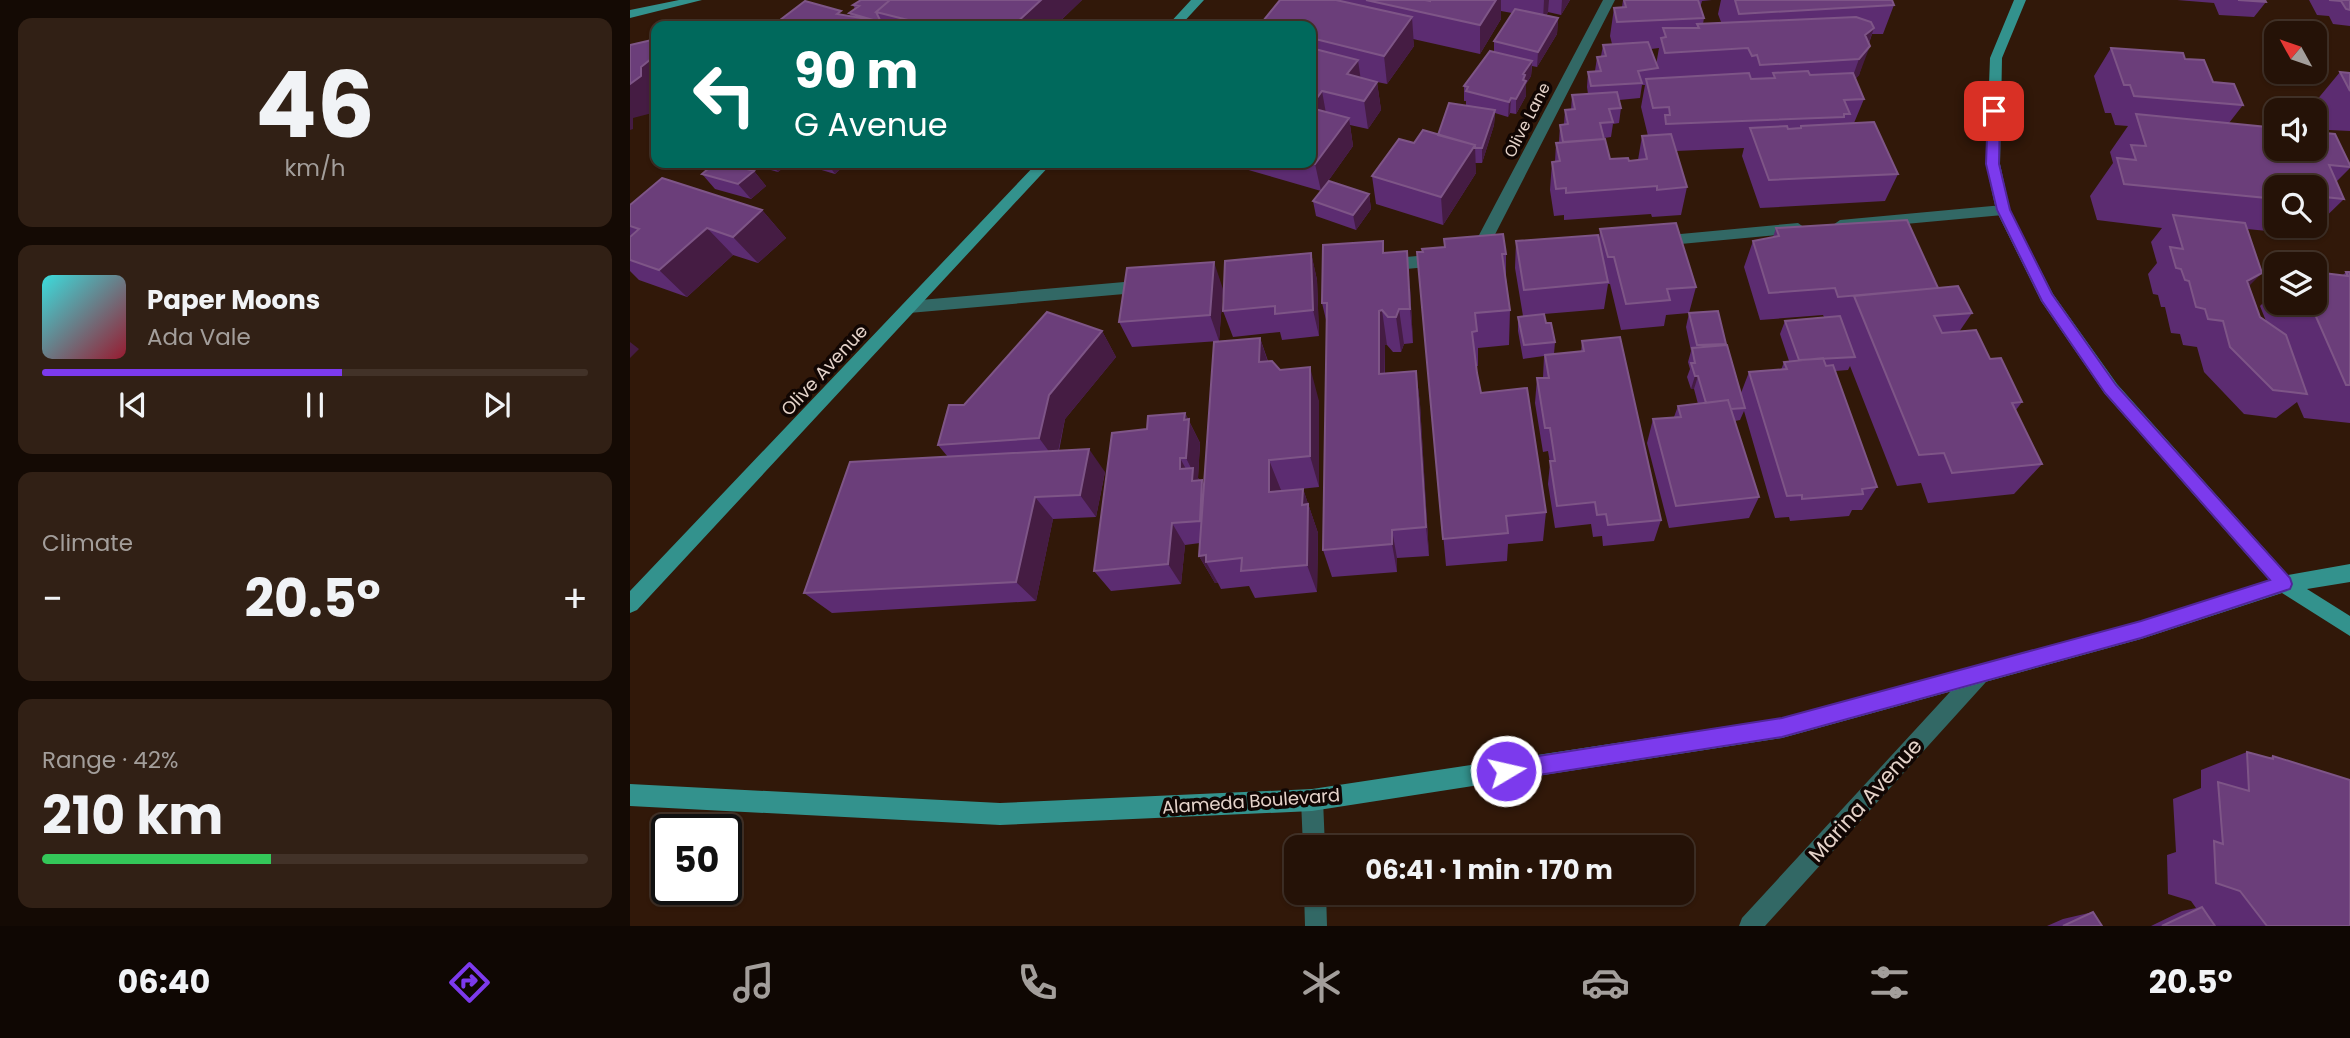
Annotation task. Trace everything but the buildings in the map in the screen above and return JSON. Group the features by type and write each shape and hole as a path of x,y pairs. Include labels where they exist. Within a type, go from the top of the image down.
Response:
{"street":[{"path":"630,14 696,0"},
{"path":"1178,21 1198,0"},
{"name":"Olive Lane","path":"1365,267 1483,256 1609,0"},
{"path":"2020,0 1996,58 1993,164 2003,210 2047,297 2111,389 2284,584 2350,626"},
{"name":"Olive Avenue","path":"630,604 1040,168"},
{"path":"1642,242 2003,210"},
{"path":"909,307 1158,285"},
{"name":"Alameda Boulevard","path":"630,794 1000,814 1312,800 1782,728 2141,630 2284,584 2350,573"},
{"name":"Marina Avenue","path":"1750,926 1979,675"},
{"path":"1312,800 1313,835"},
{"path":"1315,905 1316,926"}],"route":[{"path":"1506,771 1782,728 2141,630 2284,584 2111,389 2047,297 2003,210 1993,164 1994,111"}]}
